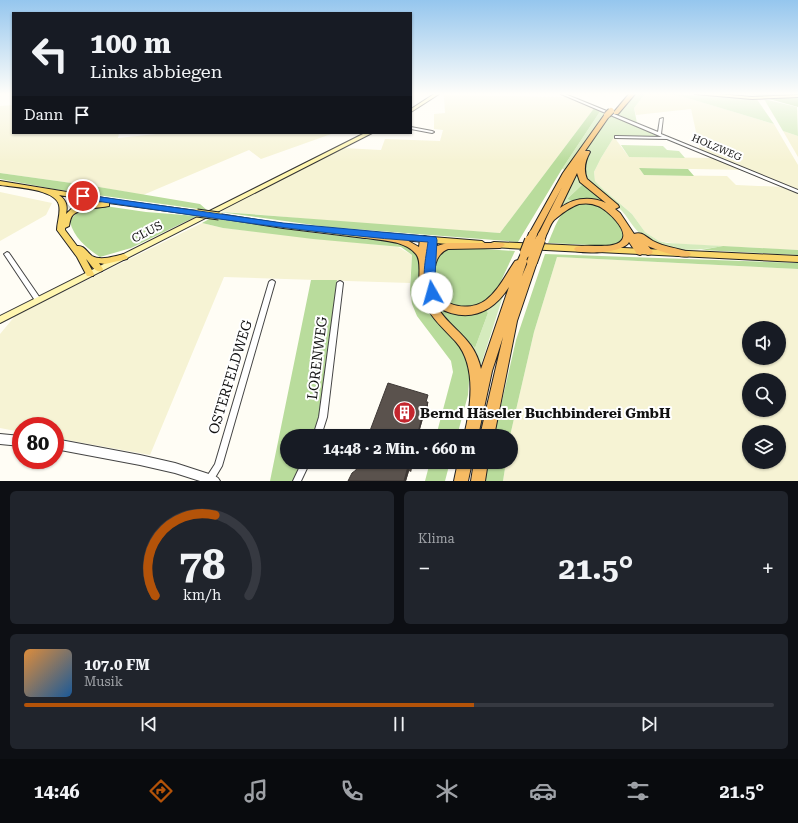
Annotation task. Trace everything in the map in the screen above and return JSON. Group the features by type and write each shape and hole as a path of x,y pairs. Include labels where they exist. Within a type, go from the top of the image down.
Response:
{"highway":[{"path":"548,224 559,198 609,116"},
{"path":"472,429 486,371 525,259 538,234 561,181 588,139 609,116"},
{"path":"583,158 581,173 583,180 620,212 644,252"},
{"path":"538,234 565,206 580,201 600,204 607,207 641,237 653,244 686,254"},
{"path":"579,249 621,246 628,240 629,227"},
{"path":"359,234 405,242 419,251 427,261 432,293 437,299 451,309 468,311 482,308 492,302 525,259"},
{"path":"428,239 425,291 428,301 442,321 466,346 471,355 475,377 475,416"},
{"path":"427,261 439,249 447,246 500,245"},
{"path":"488,429 525,259"},
{"path":"461,481 464,469"},
{"path":"478,481 481,469"}],"main road":[{"name":"CLUS","path":"0,320 367,134"},
{"path":"0,183 122,203 283,226 359,234 500,245 798,260"},
{"path":"50,191 62,199 66,233 75,245 99,269"},
{"path":"86,197 61,218 61,230 80,256 90,274"},
{"path":"65,215 92,205 122,203"},
{"path":"91,260 105,261 124,257"}],"street":[{"name":"HOLZWEG","path":"616,116 798,192"},
{"path":"659,134 662,119"},
{"path":"412,128 432,132"},
{"path":"616,137 670,138"},
{"path":"7,254 38,300"},
{"name":"OSTERFELDWEG","path":"211,480 218,466 272,282"},
{"name":"LORENWEG","path":"319,429 323,417 340,283"},
{"path":"0,438 12,440"},
{"path":"64,446 140,460 211,480"},
{"path":"297,481 303,469"}],"shaded area":[{"path":"0,116 12,116 12,134 119,134 118,138 156,134 331,134 261,159 249,150 143,195 93,186 0,173"},
{"path":"434,116 588,116 500,233 391,226 215,211 343,148 381,150 385,139 440,141 443,130 434,129"},
{"path":"693,116 749,116 774,124 798,165 798,250 678,244 659,241 645,232 632,214 595,181 594,172 614,137 629,157 718,158 700,150","holes":["639,168 747,170 785,187 736,185 727,176 644,175"]},
{"path":"783,131 798,136 798,157"},
{"path":"0,192 52,203 46,215 0,241"},
{"path":"202,223 223,228 398,247 412,255 410,283 224,277 150,455 64,440 64,417 12,417 12,430 0,428 0,334 15,316"},
{"path":"557,257 798,269 798,481 503,481 505,469 518,469 518,429 512,429 534,332"}],"green space":[{"path":"588,116 597,116 562,169 518,242 328,227 218,212 500,233"},
{"path":"597,116 636,116 637,123 621,117 670,138 614,137 594,172 595,181 632,214 645,232 659,241 667,243 723,246 682,250 661,246 639,233 619,208 614,209 583,184 567,199 572,201 559,207 577,174 562,169"},
{"path":"749,116 769,116 774,124"},
{"path":"774,116 797,116 798,136 783,131"},
{"path":"621,145 663,146 667,150 679,151 685,158 629,157"},
{"path":"639,168 688,169 694,176 644,175"},
{"path":"0,173 93,186 200,204 207,210 54,189 0,179"},
{"path":"583,184 614,209 580,200 572,201 567,199"},
{"path":"576,203 585,203 600,207 613,216 618,222 624,239 621,243 612,246 548,243 555,226 565,210"},
{"path":"105,206 146,212 197,216 131,248 100,257 78,238 70,222 80,211"},
{"path":"211,218 323,234 395,241 416,250 421,260 421,285 465,355 470,368 468,395 459,429 438,429 453,372 451,361 417,316 412,304 410,291 412,255 401,247 313,239 223,228 202,223"},
{"path":"723,246 798,250 798,255 701,250"},
{"path":"454,247 515,251 495,294 479,305 461,308 446,303 435,290 433,270 435,258 442,250"},
{"path":"545,254 798,263 798,269 557,257 534,332 512,429 496,429 516,340"},
{"path":"311,280 337,280 320,417 316,429 281,429"},
{"path":"504,293 479,371 445,320 475,348 488,313 486,310"},
{"path":"436,302 475,313 486,310 488,313 475,348 438,312"},
{"path":"280,432 280,469 299,469 293,481 270,481"},
{"path":"428,469 448,469 445,481 425,481"},
{"path":"487,469 505,469 503,481 485,481"}],"building":[{"name":"Bernd Häseler Buchbinderei GmbH","path":"388,383 428,395 426,402 428,402 427,406 425,406 419,429 371,429"},
{"path":"407,469 404,481 348,481 352,473 356,470"}],"place":[{"name":"Bernd Häseler Buchbinderei GmbH","path":"404,413"}],"route":[{"path":"83,196 283,226 432,240 430,286 432,293"}]}
